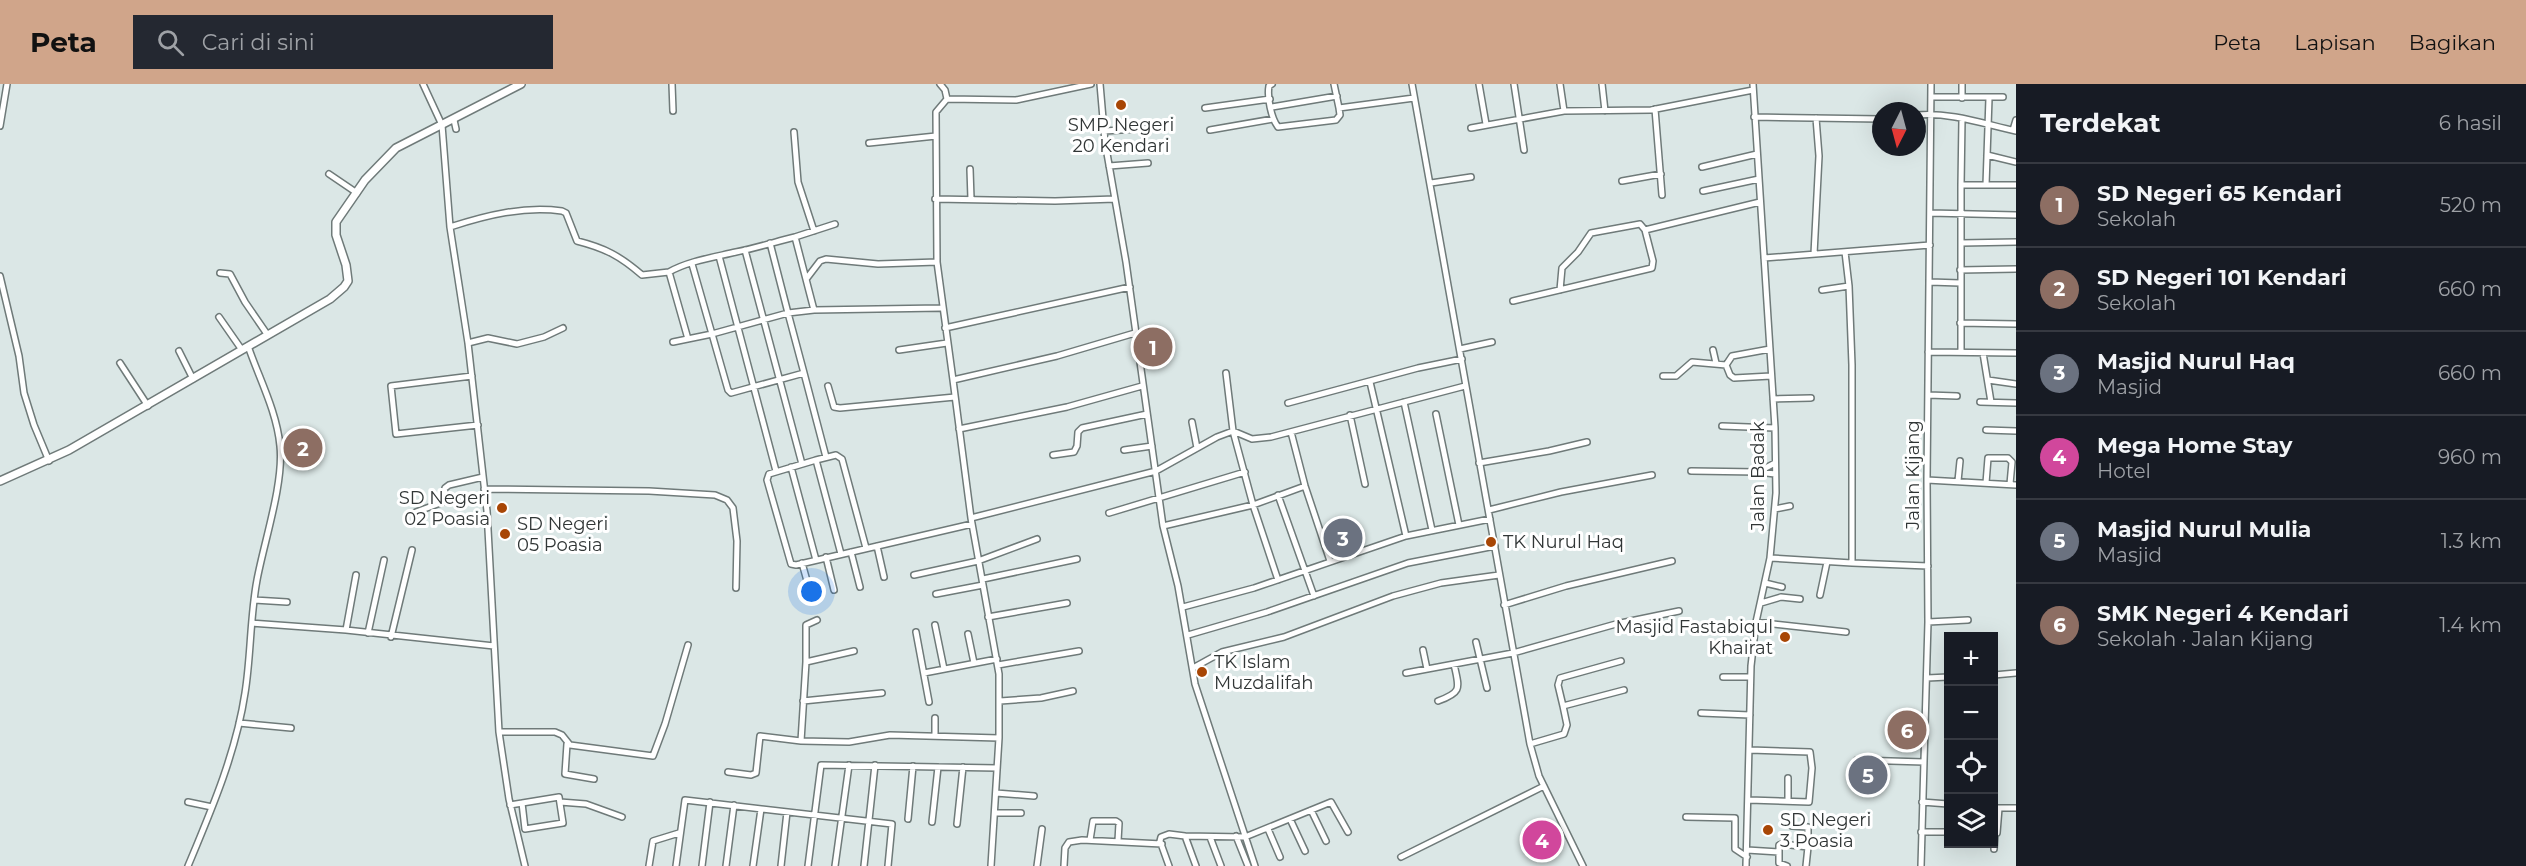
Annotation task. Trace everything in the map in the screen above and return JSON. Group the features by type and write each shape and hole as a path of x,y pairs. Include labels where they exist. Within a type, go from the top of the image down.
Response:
{"street":[{"path":"0,126 7,84"},
{"path":"423,84 442,125 450,227 468,343 483,477 499,732 510,805 525,866"},
{"path":"0,481 49,461 330,299 344,287 348,275 335,226 365,180 389,154 410,140 521,84"},
{"path":"672,84 673,111"},
{"path":"940,84 945,90 947,99"},
{"path":"947,99 1016,100 1091,84"},
{"path":"1100,84 1109,166 1130,287 1142,386 1164,526 1188,634 1195,684 1204,718 1245,837 1249,865"},
{"path":"1272,84 1268,88 1275,124 1281,128 1336,120 1341,115 1334,84"},
{"path":"1412,84 1530,744 1544,786 1583,866"},
{"path":"1479,84 1486,124"},
{"path":"1514,84 1524,150"},
{"path":"1560,84 1564,111"},
{"path":"1602,84 1605,111"},
{"name":"Jalan Kijang","path":"1921,866 1929,622 1927,480 1931,84"},
{"path":"1962,84 1962,98"},
{"path":"1471,128 1564,111 1655,109 1753,87"},
{"name":"Jalan Badak","path":"1746,866 1749,820 1750,677 1756,622 1770,558 1775,509 1775,428 1753,87"},
{"path":"1272,107 1337,96"},
{"path":"1931,97 2003,97"},
{"path":"1339,108 1414,98"},
{"path":"1986,185 1989,98"},
{"path":"947,99 936,112 937,262 941,308 953,380 971,521 997,662 1000,701 999,738 991,866"},
{"path":"1205,108 1270,99"},
{"path":"1655,109 1662,195"},
{"path":"1926,114 2015,130 2016,120"},
{"path":"1754,117 1872,119"},
{"path":"1814,254 1819,156 1816,118"},
{"path":"1210,130 1274,119"},
{"path":"1961,352 1962,119"},
{"path":"453,120 456,129"},
{"path":"1104,131 1155,128"},
{"path":"794,132 794,159 798,182 814,231"},
{"path":"869,143 936,136"},
{"path":"1702,166 1757,154"},
{"path":"1987,154 2016,162"},
{"path":"1109,166 1148,163"},
{"path":"970,169 971,199"},
{"path":"329,174 357,193"},
{"path":"1622,181 1661,174"},
{"path":"1431,183 1471,177"},
{"path":"1702,191 1758,179"},
{"path":"1960,185 2016,185"},
{"path":"935,199 1055,201 1115,199"},
{"path":"1645,230 1760,202"},
{"path":"450,227 531,208 562,211 566,213 577,241 604,249 622,258 642,275 669,272 835,224"},
{"path":"1930,213 2016,215"},
{"path":"1513,301 1560,290 1652,268 1653,261 1645,230 1640,224 1591,233 1578,252 1562,268 1560,290"},
{"path":"795,237 814,310"},
{"path":"1961,243 2016,242"},
{"path":"770,243 826,457"},
{"path":"1764,258 1930,245"},
{"path":"745,250 802,464"},
{"path":"1845,252 1849,286 1852,365 1852,563"},
{"path":"719,256 776,471"},
{"path":"807,278 820,261 826,259 878,264 937,262"},
{"path":"692,264 728,390 731,393 804,373"},
{"path":"1960,270 2016,269"},
{"path":"669,272 688,339"},
{"path":"220,273 231,275 245,302 267,334"},
{"path":"0,276 19,356 24,393 49,461"},
{"path":"1930,282 1960,283"},
{"path":"1822,290 1849,286"},
{"path":"945,328 1130,287"},
{"path":"674,342 788,313 814,310 941,308"},
{"path":"188,866 212,807 239,723 245,694 254,600 278,483 280,450 274,417 245,348 219,316"},
{"path":"1960,323 2016,324"},
{"path":"468,343 489,338 517,344 544,337 563,328"},
{"path":"953,380 1035,361 1135,333"},
{"path":"1461,350 1492,342"},
{"path":"899,350 947,344"},
{"path":"1726,364 1732,356 1770,349"},
{"path":"1713,350 1716,363"},
{"path":"179,351 193,379"},
{"path":"1928,352 2016,353"},
{"path":"1983,353 1991,402"},
{"path":"1288,403 1462,359"},
{"path":"1663,376 1676,376 1692,362 1726,364"},
{"path":"120,363 148,406"},
{"path":"1726,364 1730,375 1734,378 1771,376"},
{"path":"1226,373 1233,431 1253,505 1278,580"},
{"path":"472,376 391,386 396,434 478,425"},
{"path":"1988,380 2016,384"},
{"path":"1370,382 1406,536"},
{"path":"958,429 1067,407 1142,386"},
{"path":"1233,431 1244,437 1260,439 1465,386"},
{"path":"828,387 834,407 840,408 955,397"},
{"path":"1928,395 1957,396"},
{"path":"1773,399 1811,398"},
{"path":"1404,402 1432,530"},
{"path":"1980,402 2016,403"},
{"path":"1053,455 1074,452 1078,432 1082,428 1147,414"},
{"path":"1436,414 1459,525"},
{"path":"1350,415 1365,484"},
{"path":"1192,422 1197,448"},
{"path":"1722,426 1775,428"},
{"path":"1986,430 2016,431"},
{"path":"866,548 842,459 836,455 826,457 776,471 767,476 789,560 791,564 802,563 877,546 1156,471 1233,431"},
{"path":"1291,432 1305,486 1330,561"},
{"path":"1479,463 1587,442"},
{"path":"1124,450 1152,446"},
{"path":"1927,480 2013,485 2011,460 1995,457 1987,459 1986,483"},
{"path":"816,460 841,554"},
{"path":"1959,481 1960,461"},
{"path":"1758,472 1775,463"},
{"path":"791,467 816,560"},
{"path":"1691,471 1775,474"},
{"path":"1109,513 1159,496 1245,472"},
{"path":"1489,510 1560,492 1652,475"},
{"path":"416,512 443,502 445,488 449,485 483,477"},
{"path":"1164,526 1253,505 1305,486"},
{"path":"484,489 649,491 715,495 727,500 733,508 737,541 735,588"},
{"path":"1278,495 1314,596"},
{"path":"1775,509 1790,506"},
{"path":"1182,608 1278,580 1406,536 1490,519"},
{"path":"914,575 978,561 1037,539"},
{"path":"877,546 884,578"},
{"path":"1188,634 1267,612 1420,559 1495,546"},
{"path":"391,637 412,550"},
{"path":"851,552 860,587"},
{"path":"826,557 834,590"},
{"path":"1770,558 1928,566"},
{"path":"936,594 1077,559"},
{"path":"368,633 384,560"},
{"path":"1504,605 1577,584 1672,561"},
{"path":"1820,595 1827,562"},
{"path":"802,563 811,594"},
{"path":"1193,668 1222,652 1284,637 1393,596 1434,584 1499,574"},
{"path":"346,630 356,575"},
{"path":"1765,583 1782,586"},
{"path":"1761,603 1781,597 1800,598"},
{"path":"254,600 287,602"},
{"path":"988,617 1067,603"},
{"path":"1406,673 1513,653 1583,632 1679,611"},
{"path":"801,741 806,626 817,620"},
{"path":"1929,622 1968,620"},
{"path":"1756,622 1846,632"},
{"path":"252,623 346,630 391,637 494,646"},
{"path":"935,625 944,669"},
{"path":"916,632 929,702"},
{"path":"968,634 974,663"},
{"path":"1476,642 1487,688"},
{"path":"567,744 653,756 665,724 688,645"},
{"path":"1423,650 1427,669"},
{"path":"806,662 854,651"},
{"path":"924,674 974,663 1079,651"},
{"path":"1530,744 1564,734 1567,725 1558,685 1560,678 1621,661"},
{"path":"1438,701 1457,691 1459,686 1455,664"},
{"path":"1998,675 2016,673"},
{"path":"1723,677 1750,677"},
{"path":"1927,678 1944,677"},
{"path":"1563,706 1624,690"},
{"path":"1000,701 1041,698 1073,692"},
{"path":"803,701 882,693"},
{"path":"1701,713 1750,715"},
{"path":"935,718 935,735"},
{"path":"239,723 291,728"},
{"path":"499,732 555,732 562,735 567,744 565,774 594,779"},
{"path":"728,772 751,775 756,773 760,736 801,741 849,742 890,735 999,738"},
{"path":"1749,800 1810,801 1812,754 1803,751 1750,750"},
{"path":"1857,760 1924,762"},
{"path":"808,866 821,765 997,768"},
{"path":"836,866 849,765"},
{"path":"864,866 875,765"},
{"path":"908,819 914,766"},
{"path":"932,822 938,767"},
{"path":"957,824 963,767"},
{"path":"1788,778 1788,801"},
{"path":"1401,857 1544,786"},
{"path":"996,793 1034,796"},
{"path":"510,805 522,803 559,797 563,824 525,829 522,803"},
{"path":"676,866 685,800 892,824 888,866"},
{"path":"188,802 212,807"},
{"path":"560,802 586,804 622,817"},
{"path":"702,866 710,802"},
{"path":"1169,866 1160,839 1166,834 1245,837 1333,802 1348,832"},
{"path":"1923,802 1944,804"},
{"path":"726,866 734,805"},
{"path":"753,866 760,808"},
{"path":"1998,808 2016,808"},
{"path":"1311,810 1326,841"},
{"path":"781,866 787,813"},
{"path":"995,813 1021,813"},
{"path":"1686,817 1749,820"},
{"path":"1735,818 1735,849 1747,857"},
{"path":"1290,819 1305,851"},
{"path":"1090,840 1093,821 1116,821 1119,823 1119,841"},
{"path":"1792,826 1808,827 1806,866"},
{"path":"1037,866 1042,829"},
{"path":"1268,829 1280,857"},
{"path":"1921,832 1944,832"},
{"path":"649,866 653,841 680,833"},
{"path":"1185,836 1196,866"},
{"path":"1236,836 1249,865"},
{"path":"1210,837 1221,866"},
{"path":"1064,866 1066,844 1069,842 1090,840 1162,844"},
{"path":"1787,866 1779,864 1781,844 1808,847"},
{"path":"1747,850 1779,852"}],"place":[{"name":"SMP Negeri 20 Kendari","path":"1121,105"},
{"name":"SD Negeri 65 Kendari","path":"1153,347"},
{"name":"SD Negeri 101 Kendari","path":"303,448"},
{"name":"SD Negeri 02 Poasia","path":"502,508"},
{"name":"SD Negeri 05 Poasia","path":"505,534"},
{"name":"Masjid Nurul Haq","path":"1343,538"},
{"name":"TK Nurul Haq","path":"1491,542"},
{"name":"Masjid Fastabiqul Khairat","path":"1785,637"},
{"name":"TK Islam Muzdalifah","path":"1202,672"},
{"name":"SMK Negeri 4 Kendari","path":"1907,730"},
{"name":"Masjid Nurul Mulia","path":"1868,775"},
{"name":"SD Negeri 3 Poasia","path":"1768,830"},
{"name":"Mega Home Stay","path":"1542,840"}]}
